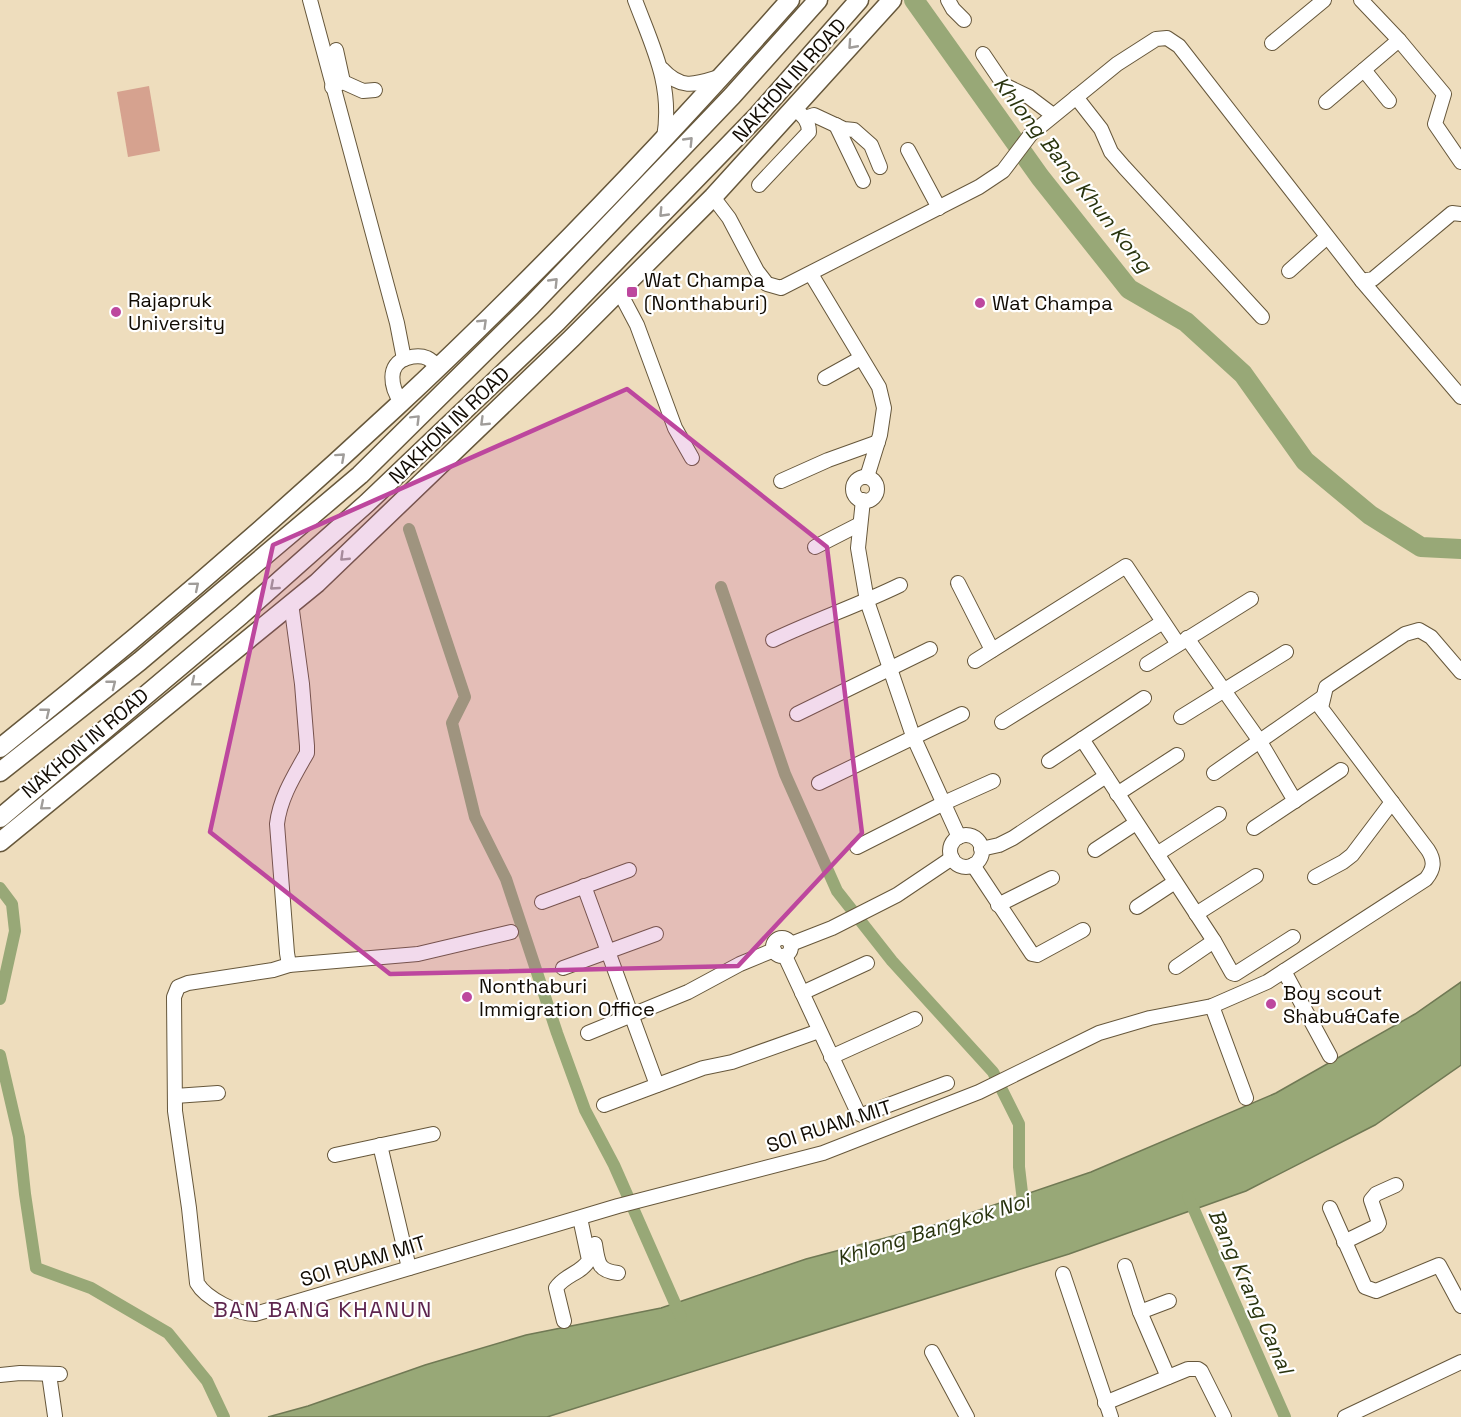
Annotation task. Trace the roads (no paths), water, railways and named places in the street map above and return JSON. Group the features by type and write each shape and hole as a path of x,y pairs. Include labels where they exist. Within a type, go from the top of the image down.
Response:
{"main road":[{"path":"0,748 220,565 398,405 557,250 723,75 790,0"},
{"name":"NAKHON IN ROAD","path":"0,772 140,661 360,475 531,306 732,96 818,0"},
{"name":"NAKHON IN ROAD","path":"0,818 304,560 557,322 749,124 860,0"},
{"name":"NAKHON IN ROAD","path":"0,842 317,583 572,338 799,113 891,0"},
{"path":"440,433 502,391 572,338"},
{"path":"360,475 362,464 393,424 398,405"}],"street":[{"path":"635,0 662,69 668,106 664,138"},
{"path":"948,0 964,20"},
{"path":"1272,43 1324,0"},
{"path":"1361,0 1399,40 1444,94 1435,124 1460,160"},
{"path":"314,1 338,84 404,359"},
{"path":"713,197 729,218 757,272 767,284 781,288 979,187 1003,171 1031,134 1117,64 1156,39 1167,38 1179,46 1361,280 1461,397"},
{"path":"1326,102 1399,40"},
{"path":"336,50 338,84"},
{"path":"983,54 1004,85 1029,97 1053,115"},
{"path":"662,69 671,79 687,85 723,75"},
{"path":"1364,70 1389,101"},
{"path":"338,84 363,91 375,90"},
{"path":"1076,97 1101,129 1111,152 1262,317"},
{"path":"799,113 814,115 854,130 872,145 880,167"},
{"path":"759,185 809,132 809,126 799,113"},
{"path":"836,125 863,181"},
{"path":"908,150 939,208"},
{"path":"1361,280 1373,279 1452,213 1461,214"},
{"path":"1289,271 1328,237"},
{"path":"811,274 879,387 884,408 878,442 867,477 874,482 876,491 871,498 862,500 858,548 867,601 913,736 958,837"},
{"path":"619,291 637,325 675,428 692,458"},
{"path":"398,405 393,388 392,373 395,366 404,359 422,357 439,366"},
{"path":"825,378 861,358"},
{"path":"781,481 828,460 878,442"},
{"path":"815,548 860,524"},
{"path":"975,661 1126,566 1163,622 1183,641 1225,690 1259,740 1295,801"},
{"path":"958,583 992,650"},
{"path":"773,640 900,585"},
{"path":"1147,664 1251,599"},
{"path":"291,603 302,684 307,753 285,793 277,824 289,965 418,954 511,932"},
{"path":"1002,722 1163,622"},
{"path":"1214,773 1323,697 1326,687 1405,634 1419,630 1431,637 1461,672"},
{"path":"796,714 930,649"},
{"path":"1181,717 1286,652"},
{"name":"SOI RUAM MIT","path":"289,965 273,970 188,982 178,987 174,997 175,1111 197,1283 200,1288 234,1310 255,1314 618,1206 823,1153 980,1092 1099,1033 1150,1018 1212,1006 1267,982 1426,879 1431,872 1434,858 1321,708 1323,697"},
{"path":"1049,760 1144,698"},
{"path":"819,783 962,714"},
{"path":"1082,739 1234,974 1293,937"},
{"path":"1117,794 1177,755"},
{"path":"1254,828 1341,770"},
{"path":"981,849 999,845 1013,838 1106,776"},
{"path":"857,847 944,802 993,781"},
{"path":"1315,877 1352,855 1392,802"},
{"path":"1157,854 1219,814"},
{"path":"1095,850 1136,823"},
{"path":"970,836 980,843 981,855 973,865 961,866 952,858 951,846 958,837 970,836"},
{"path":"588,1033 688,992 740,964 783,950 834,926 897,895 952,858"},
{"path":"973,865 1032,954 1037,955 1083,930"},
{"path":"542,902 629,870"},
{"path":"1196,914 1256,876"},
{"path":"998,905 1052,878"},
{"path":"1137,907 1175,882"},
{"path":"584,886 657,1086"},
{"path":"563,968 656,934"},
{"path":"1176,967 1214,941"},
{"path":"783,950 856,1110 862,1115 947,1083"},
{"path":"802,993 867,963"},
{"path":"1284,971 1330,1056"},
{"path":"1212,1006 1246,1098"},
{"path":"831,1057 915,1019"},
{"path":"604,1105 703,1068 732,1062 819,1031"},
{"path":"175,1096 219,1093"},
{"path":"335,1155 433,1134"},
{"path":"380,1146 409,1268"},
{"path":"1344,1242 1377,1226 1379,1223 1371,1200 1376,1194 1396,1185"},
{"path":"1330,1208 1365,1287 1376,1291 1439,1265 1461,1306"},
{"path":"585,1217 601,1268 607,1272 618,1273"},
{"path":"564,1321 556,1288 562,1281 587,1265 589,1260 585,1217"},
{"path":"1125,1266 1140,1312 1168,1377"},
{"path":"1064,1274 1111,1417"},
{"path":"1140,1312 1169,1301"},
{"path":"932,1352 967,1417"},
{"path":"1345,1417 1461,1362"},
{"path":"1105,1403 1188,1369 1198,1369 1224,1417"},
{"path":"0,1375 54,1374 55,1416"}],"water":[{"name":"Khlong Bangkok Noi","path":"1461,982 1461,1065 1375,1125 1246,1191 1069,1254 547,1417 268,1417 308,1406 425,1365 526,1335 661,1308 806,1259 938,1224 1091,1172 1276,1093 1415,1014"}],"waterway":[{"name":"Khlong Bang Khun Kong","path":"914,0 1040,177 1129,289 1186,322 1243,374 1305,461 1370,515 1421,547 1461,549"},
{"path":"409,529 465,697 452,723 475,817 506,879 585,1110 614,1165 681,1317"},
{"name":"Khlong Bangkok Noi","path":"721,587 785,774 837,891 892,961 993,1072 1019,1124 1019,1167 1024,1210"},
{"path":"0,888 12,904 15,931 0,999"},
{"path":"0,1055 19,1137 36,1268 91,1288 168,1333 207,1381 224,1417"},
{"name":"Bang Krang Canal","path":"1188,1196 1285,1417"}],"place":[{"name":"Wat Champa (Nonthaburi)","path":"632,292"},
{"name":"Wat Champa","path":"980,303"},
{"name":"Rajapruk University","path":"116,312"},
{"name":"Nonthaburi Immigration Office","path":"467,997"},
{"name":"Boy scout Shabu&Cafe","path":"1271,1004"}],"district":[{"name":"BAN BANG KHANUN","path":"323,1309"}]}
